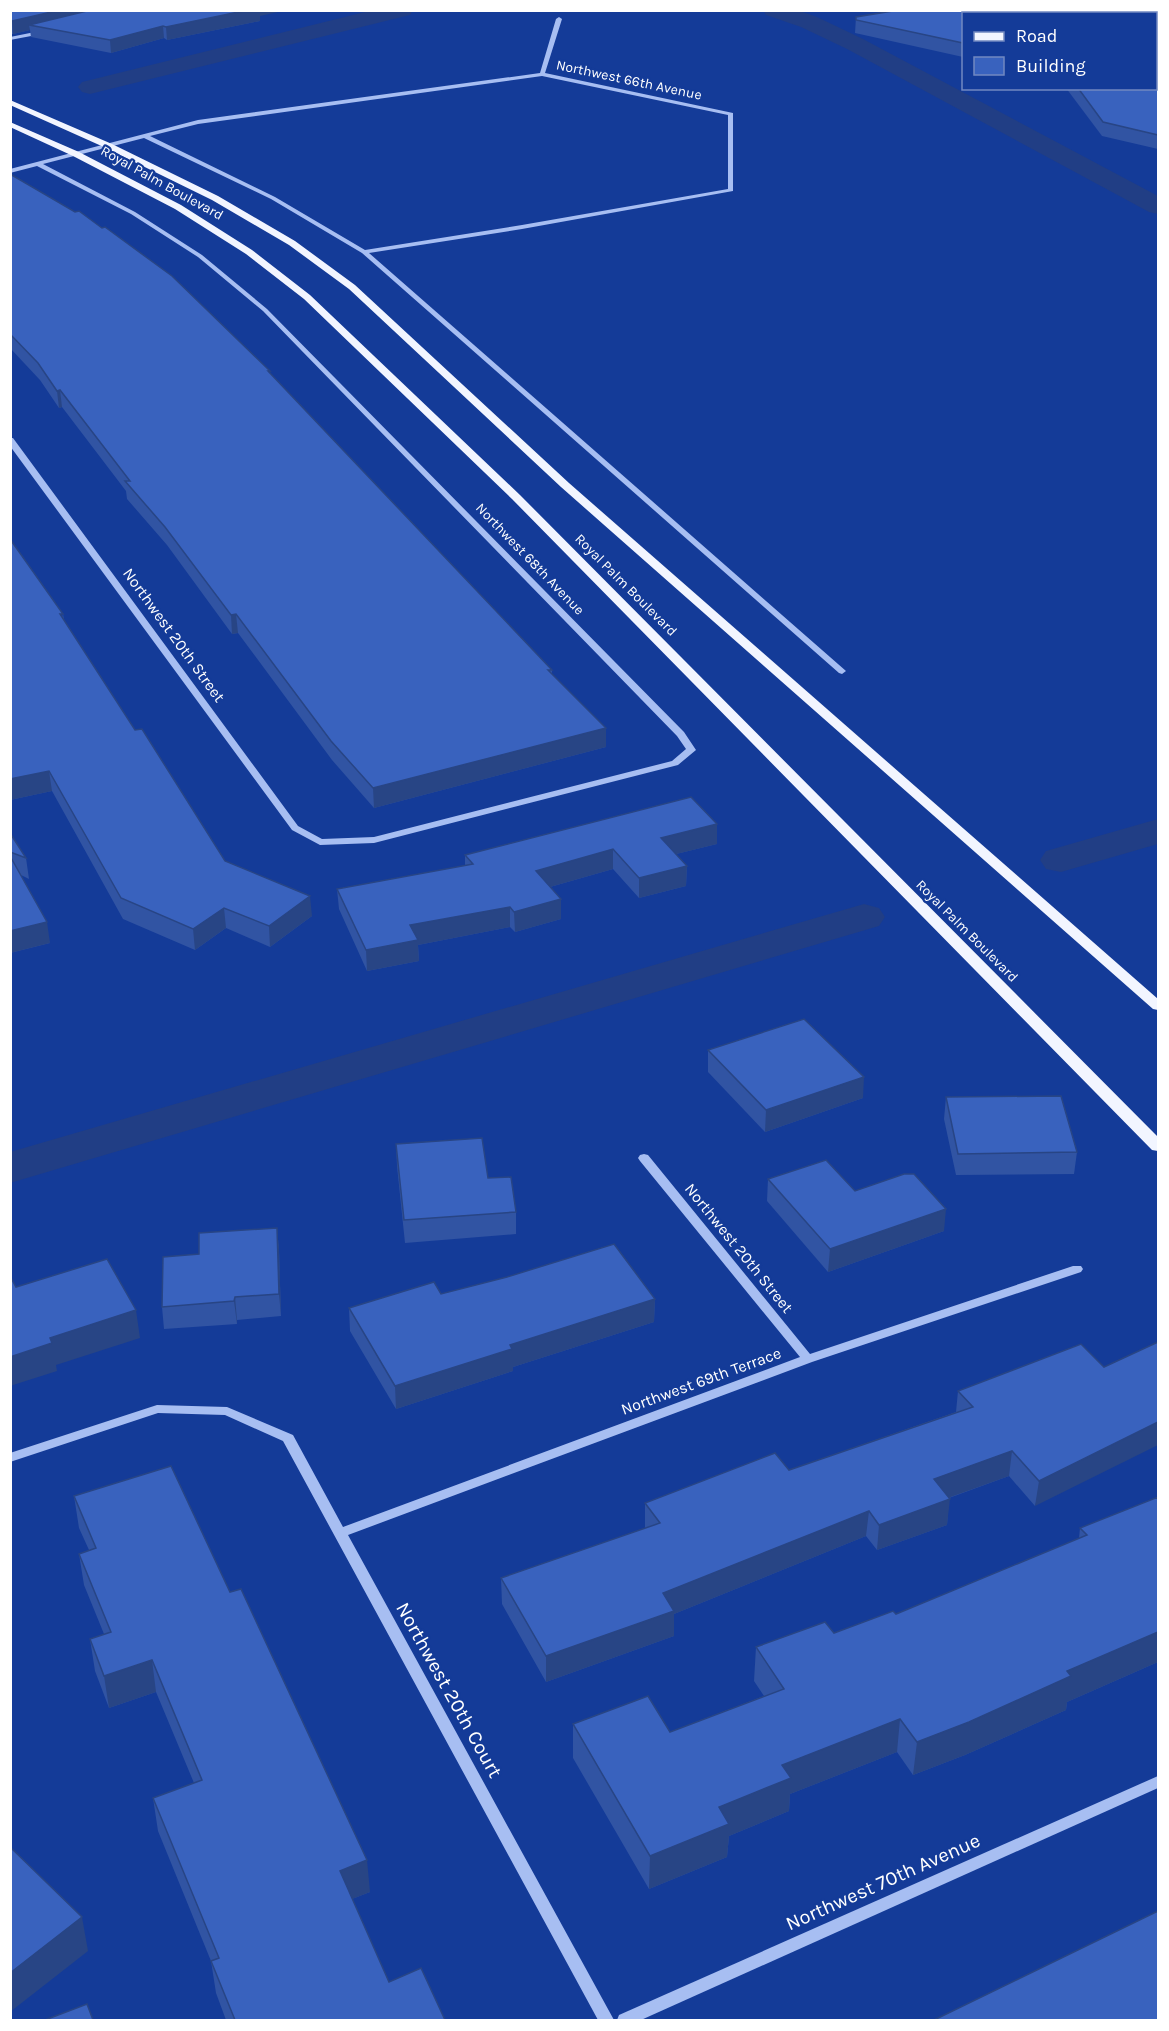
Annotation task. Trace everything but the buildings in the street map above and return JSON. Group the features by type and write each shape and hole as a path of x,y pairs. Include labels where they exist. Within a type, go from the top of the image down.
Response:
{"main road":[{"name":"Royal Palm Boulevard","path":"10,102 109,146 215,198 292,243 352,287 565,485 1158,1006"},
{"name":"Royal Palm Boulevard","path":"10,124 76,154 178,207 249,252 307,297 516,497 1158,1146"}],"street":[{"path":"542,74 559,19"},
{"path":"10,39 53,30"},
{"name":"Northwest 66th Avenue","path":"10,171 198,122 542,74 731,114 731,190 364,252"},
{"path":"145,136 273,198 364,252 842,671"},
{"name":"Northwest 68th Avenue","path":"38,164 142,219 200,256 265,310 665,717 681,734 691,750 675,763 374,840 320,842"},
{"name":"Northwest 20th Street","path":"10,440 295,828 320,842"},
{"name":"Northwest 20th Street","path":"644,1158 808,1359"},
{"name":"Northwest 69th Terrace","path":"340,1533 808,1359 1077,1269"},
{"name":"Northwest 20th Court","path":"10,1458 157,1409 227,1411 288,1438 606,2020"},
{"name":"Northwest 70th Avenue","path":"625,2020 1158,1782"}],"waterway":[{"path":"90,87 402,10"},
{"path":"774,10 809,22 855,44 1158,206"},
{"path":"1061,860 1158,831"},
{"path":"10,1168 864,917"}]}
